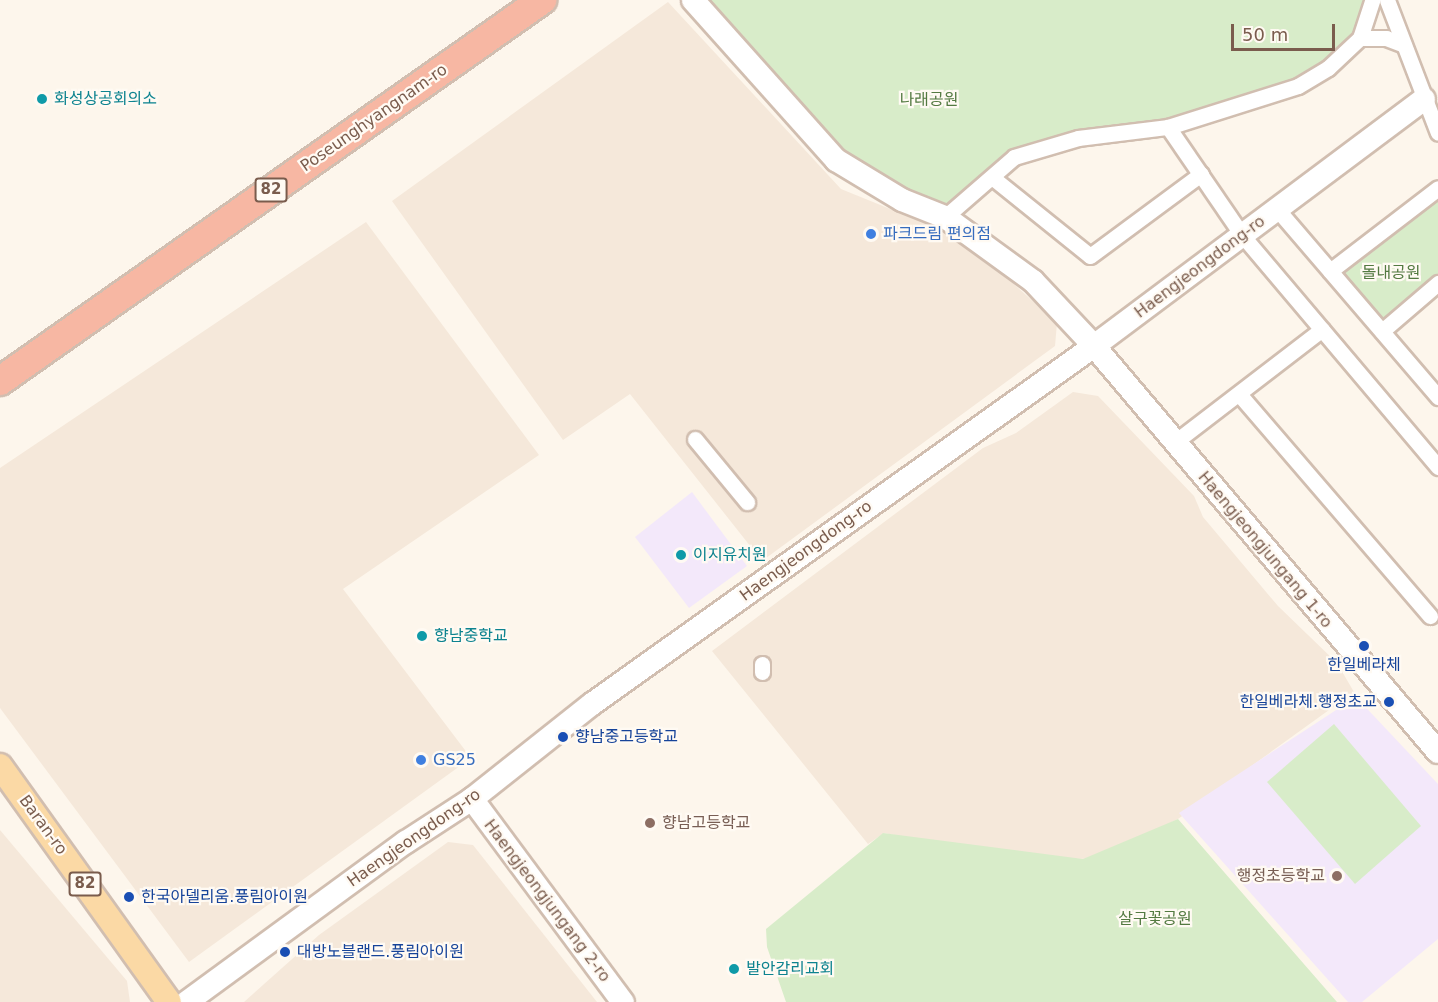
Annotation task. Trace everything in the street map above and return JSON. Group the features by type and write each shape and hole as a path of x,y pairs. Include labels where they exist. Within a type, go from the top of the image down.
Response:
{"highway":[{"name":"Poseunghyangnam-ro","path":"0,358 511,0"},
{"name":"Poseunghyangnam-ro","path":"0,381 542,0"}],"main road":[{"name":"Baran-ro","path":"0,766 169,1002"}],"street":[{"name":"Haengjeongjungang 1-ro","path":"693,0 836,160 902,200 945,218 1033,281 1094,346 1438,752"},
{"path":"945,218 993,178 1014,157 1043,146 1078,138 1168,127 1298,86 1328,68 1360,38 1372,0"},
{"path":"1388,0 1438,133"},
{"path":"1360,38 1386,38 1404,45"},
{"name":"Haengjeongdong-ro","path":"187,1002 406,842 472,800 601,698 1094,346 1424,99"},
{"path":"1168,127 1242,235 1438,467"},
{"path":"993,178 1090,256 1201,174"},
{"path":"1330,271 1438,188"},
{"path":"1277,209 1437,393"},
{"path":"1382,331 1438,283"},
{"path":"1175,442 1322,329"},
{"path":"1239,394 1436,617"},
{"path":"695,439 747,501"},
{"name":"Haengjeongjungang 2-ro","path":"472,800 623,1002"}],"shaded area":[{"path":"668,2 841,189 937,228 995,267 1057,323 1055,346 762,561 630,394 563,440 392,201"},
{"path":"366,222 539,455 343,589 471,758 189,962 0,708 0,468"},
{"path":"1073,392 1098,396 1194,496 1203,517 1278,606 1337,663 1354,692 1178,819 1098,859 1012,858 884,833 868,844 712,651 983,448 1016,433"},
{"path":"692,492 747,566 689,608 635,537"},
{"name":"행정초등학교","path":"1356,697 1438,784 1438,939 1362,1002 1348,1002 1179,813"},
{"path":"0,830 127,981 130,1002 0,1002"},
{"path":"448,842 473,845 597,1002 244,1002 319,935"}],"green space":[{"name":"나래공원","path":"693,0 1372,0 1360,38 1328,68 1168,127 1014,157 945,217 864,178"},
{"name":"돌내공원","path":"1438,188 1438,283 1382,331 1330,271"},
{"path":"1334,724 1421,826 1355,884 1267,782"},
{"name":"살구꽃공원","path":"1178,819 1337,1002 786,1002 767,947 766,929 883,833 1083,859"}],"place":[{"name":"화성상공회의소","path":"42,99"},
{"name":"파크드림 편의점","path":"871,234"},
{"name":"이지유치원","path":"681,555"},
{"name":"향남중학교","path":"422,636"},
{"name":"한일베라체","path":"1364,646"},
{"name":"한일베라체.행정초교","path":"1389,702"},
{"name":"향남중고등학교","path":"563,737"},
{"name":"GS25","path":"421,760"},
{"name":"향남고등학교","path":"650,823"},
{"name":"행정초등학교","path":"1337,876"},
{"name":"한국아델리움.풍림아이원","path":"129,897"},
{"name":"대방노블랜드.풍림아이원","path":"285,952"},
{"name":"발안감리교회","path":"734,969"}]}
